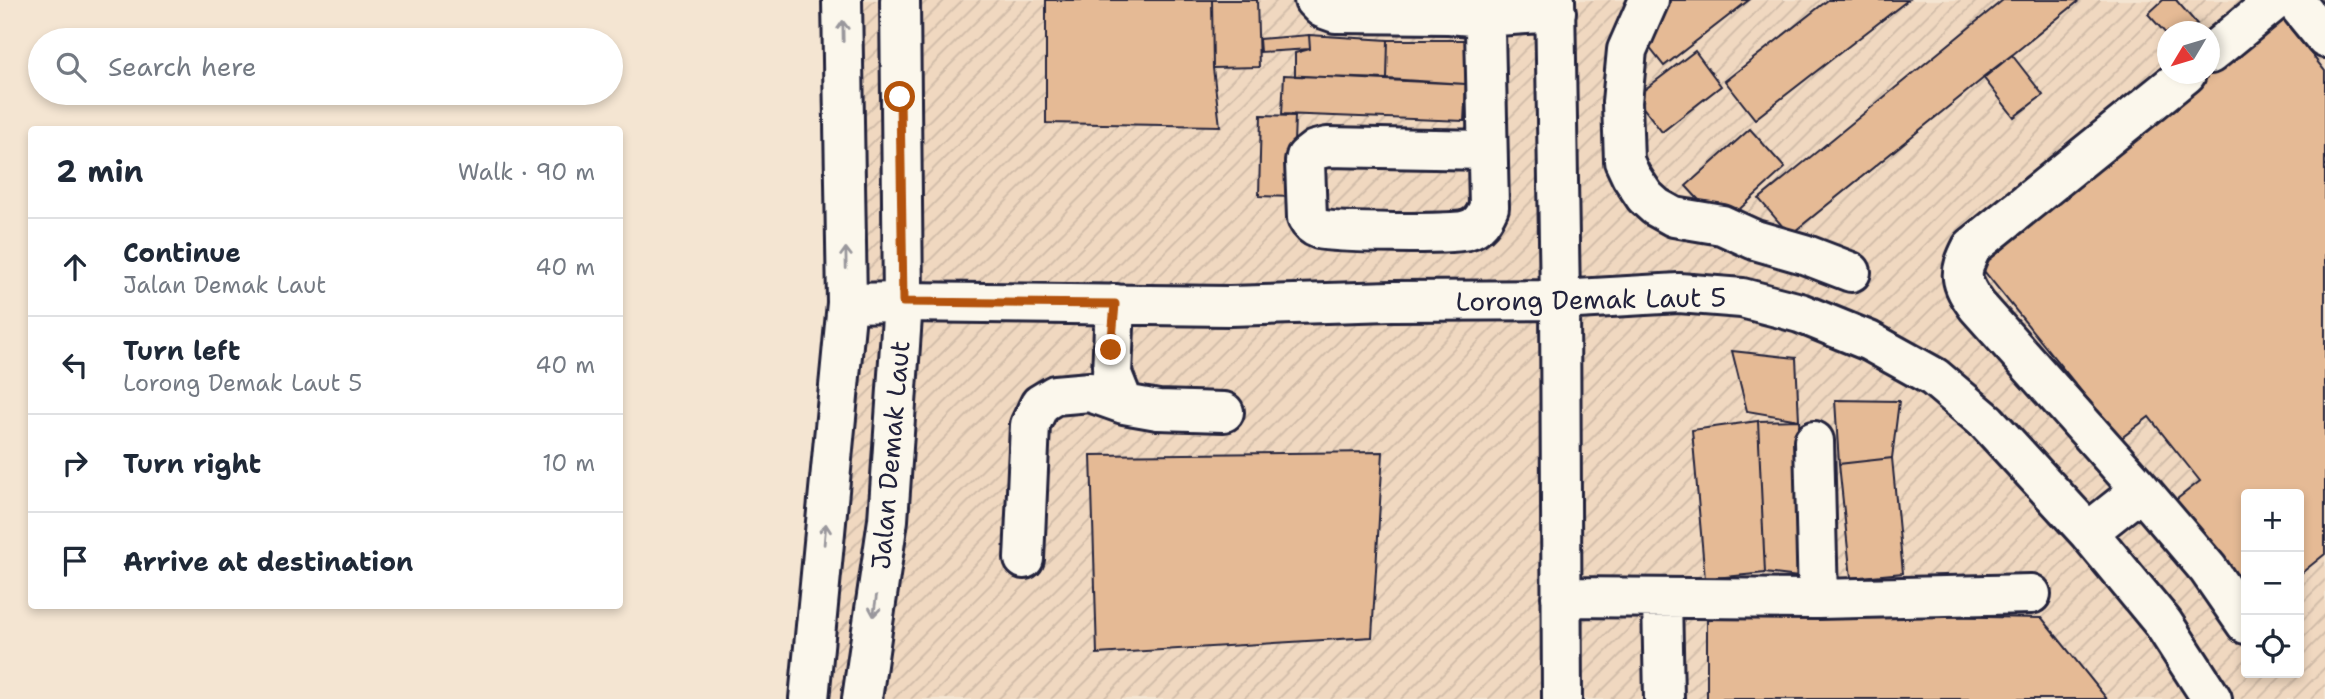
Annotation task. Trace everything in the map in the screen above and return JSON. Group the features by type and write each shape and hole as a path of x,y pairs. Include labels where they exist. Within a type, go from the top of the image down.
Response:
{"street":[{"path":"808,699 847,303 842,0"},
{"name":"Jalan Demak Laut","path":"862,699 888,520 903,302 900,0"},
{"path":"1314,0 1322,8 1336,13 1555,6 1562,699"},
{"path":"1649,0 1627,50 1622,102 1624,161 1645,197 1674,217 1722,225 1755,240 1852,272"},
{"path":"2220,46 2276,0"},
{"path":"2294,0 2325,38"},
{"path":"1462,10 1485,30 1489,207 1485,218 1471,230 1460,232 1320,229 1307,218 1306,157 1315,150 1327,147 1487,150"},
{"path":"2174,84 1972,247 1964,262 1961,278 1978,306 2208,569 2241,617"},
{"name":"Lorong Demak Laut 5","path":"847,303 1229,306 1560,300 1679,293 1742,298 1800,313 1869,341 1934,377 1987,422 2088,532 2164,623 2213,699"},
{"path":"1115,304 1112,374 1124,404"},
{"path":"1024,559 1030,425 1040,404 1055,396 1090,393 1124,404 1158,410 1224,412"},
{"path":"1814,442 1818,599"},
{"path":"2088,532 2141,490"},
{"path":"1561,597 1818,599 2031,594"},
{"path":"1662,598 1664,699"}],"shaded area":[{"path":"856,0 2325,0 2325,699 802,699"}],"building":[{"path":"1046,0 1212,0 1213,68 1220,126 1046,123"},
{"path":"1212,0 1257,0 1259,67 1213,68"},
{"path":"1660,0 1749,0 1664,66 1630,23"},
{"path":"1828,0 1908,0 1755,119 1725,81"},
{"path":"2003,0 2080,0 1790,235 1759,199"},
{"path":"2163,0 2176,0 2194,21 2157,21 2157,24 2148,14"},
{"path":"2279,14 2325,71 2325,554 2304,571 2304,489 2241,489 2241,589 2172,503 2200,481 2149,417 2120,439 1975,260 2194,84 2220,84 2220,63"},
{"path":"1309,35 1388,40 1387,79 1295,76 1295,53 1310,49"},
{"path":"1309,35 1310,49 1260,52 1259,39"},
{"path":"1388,40 1468,40 1466,84 1387,79"},
{"path":"1695,51 1721,86 1662,132 1635,97"},
{"path":"2012,55 2043,95 2014,117 1983,77"},
{"path":"1284,75 1466,84 1464,121 1282,114"},
{"path":"1261,115 1295,116 1292,197 1259,196"},
{"path":"1750,129 1785,168 1722,225 1686,186"},
{"path":"1732,351 1796,358 1799,420 1747,411"},
{"path":"1835,400 1899,401 1892,458 1839,464"},
{"path":"1799,420 1807,578 1765,573 1758,421"},
{"path":"1758,421 1765,573 1705,579 1692,430"},
{"path":"1383,452 1372,637 1097,654 1091,455"},
{"path":"1892,458 1903,573 1851,578 1839,464"},
{"path":"1707,612 2042,618 2107,699 1707,699"}],"route":[{"path":"900,97 903,302 1115,304 1111,350"}]}
